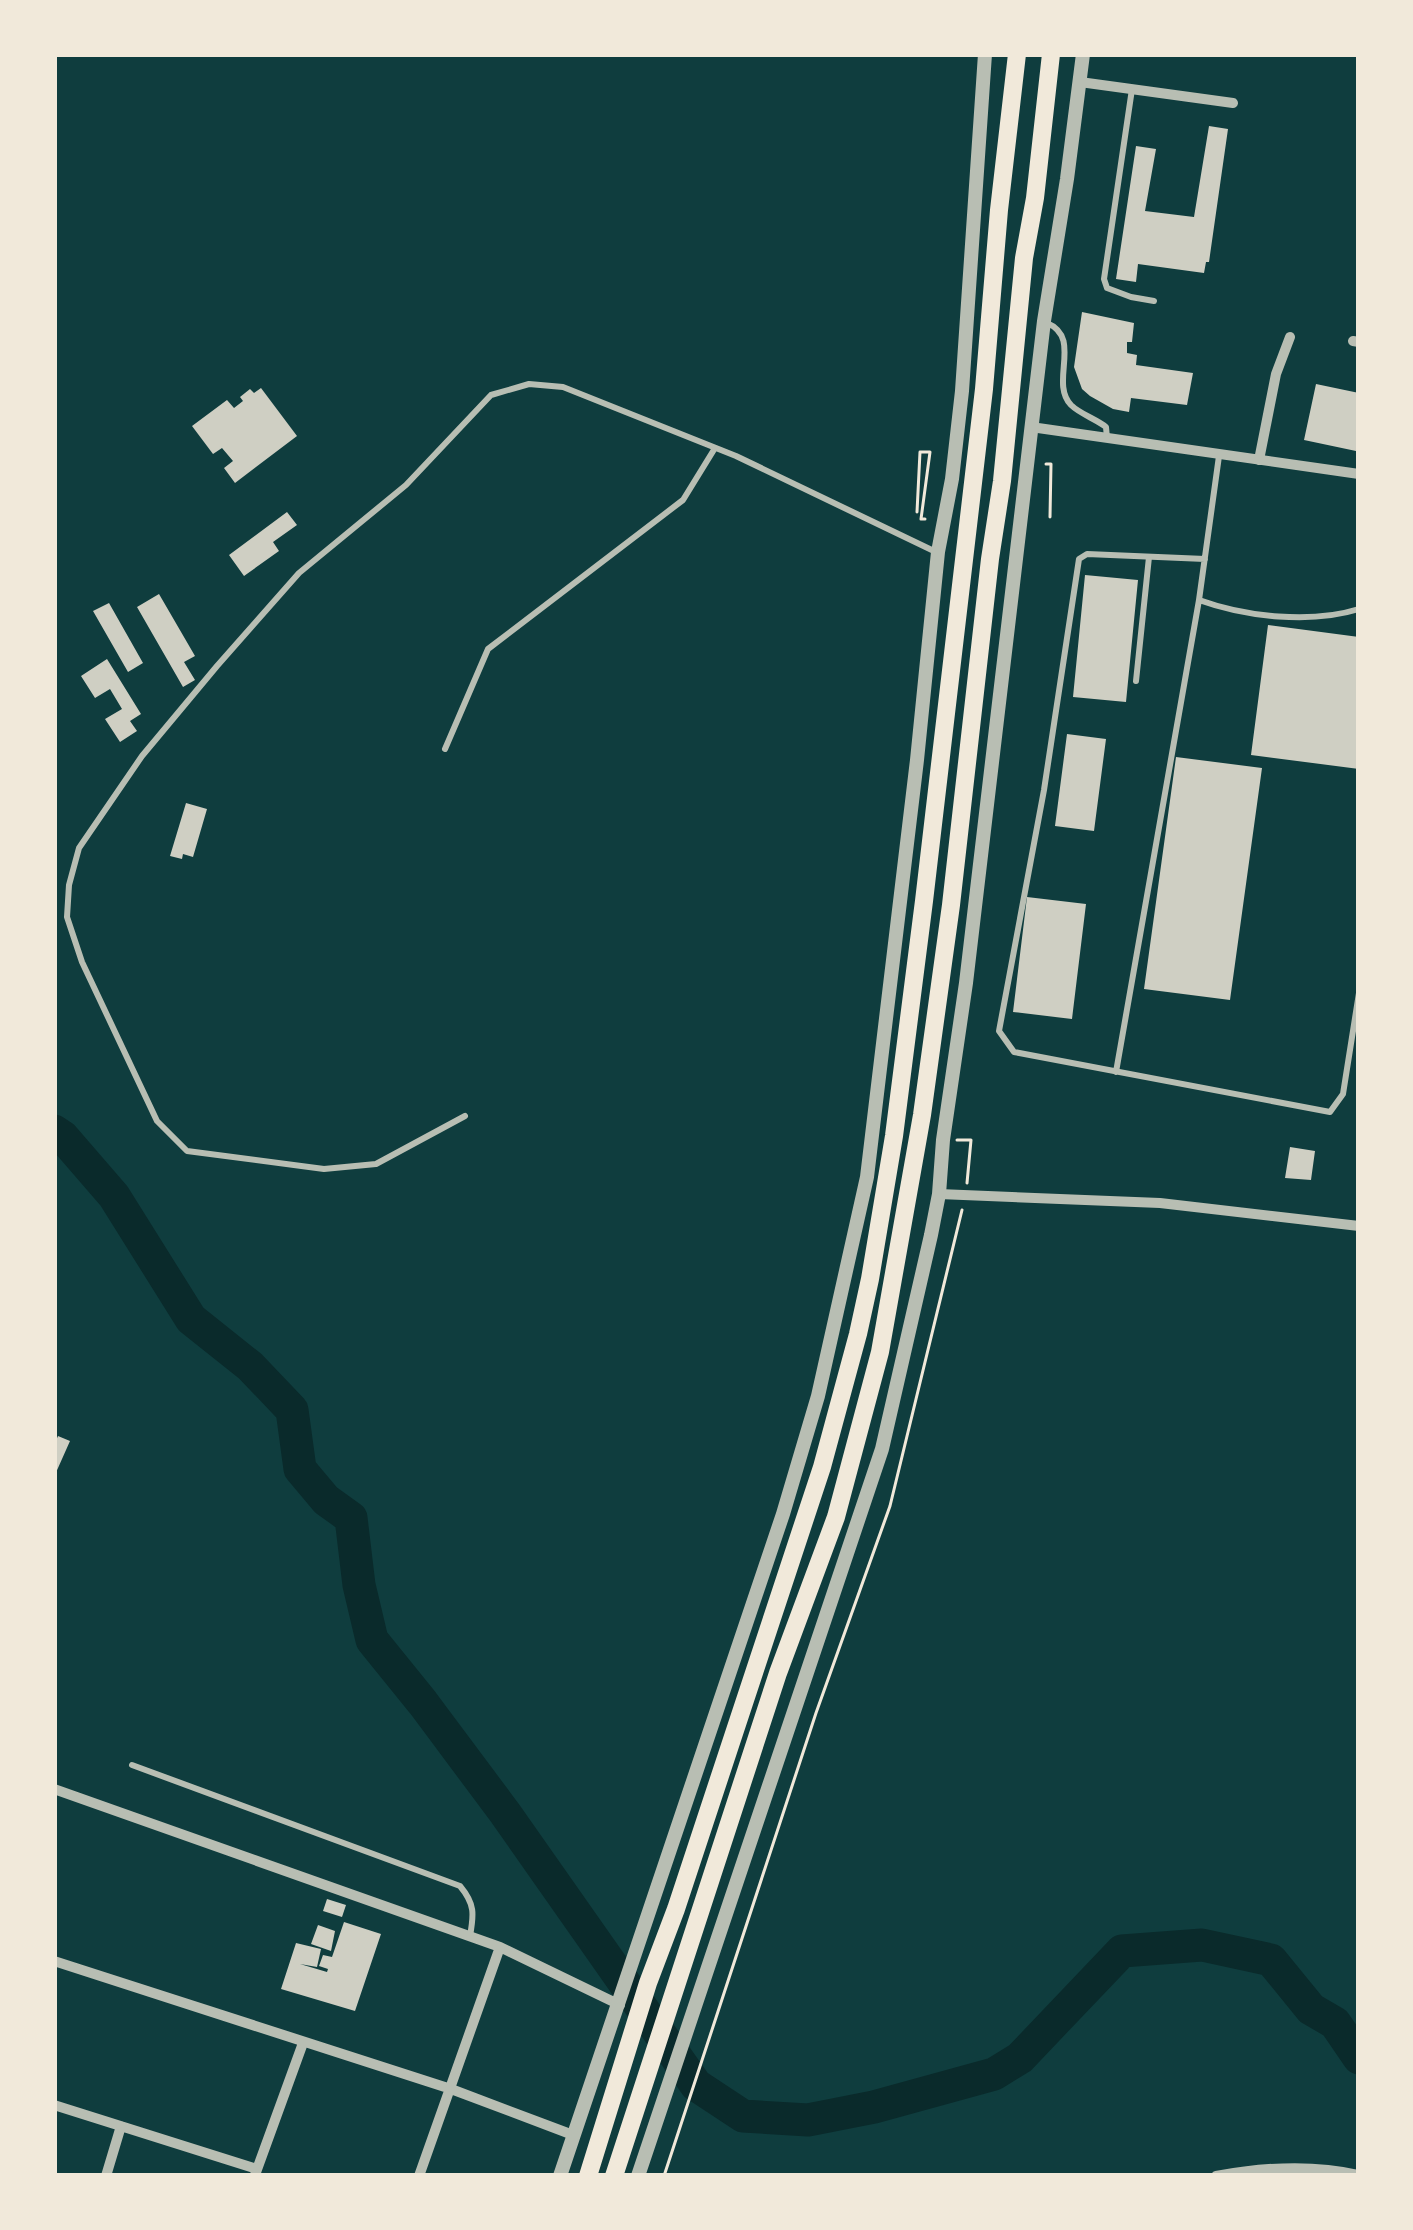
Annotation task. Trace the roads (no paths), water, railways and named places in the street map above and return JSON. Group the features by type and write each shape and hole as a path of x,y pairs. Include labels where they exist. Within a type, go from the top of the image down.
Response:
{"highway":[{"path":"588,2176 815,1489 870,1279 894,1136 926,880 984,389 1017,54"},
{"path":"614,2176 778,1672 836,1517 880,1352 922,1115 949,923 1051,54"}],"street":[{"path":"560,2176 783,1514 818,1396 867,1177 938,552 962,391 985,54"},
{"path":"638,2176 882,1449 939,1194 1044,321 1083,54"},
{"path":"1080,82 1233,103"},
{"path":"1259,460 1276,374 1290,337"},
{"path":"1031,427 1359,474"},
{"path":"939,1194 1160,1203 1359,1226"},
{"path":"54,1789 500,1947 620,2006"},
{"path":"419,2176 500,1947"},
{"path":"54,1961 452,2089 573,2135"},
{"path":"54,2104 256,2173 303,2043"},
{"path":"106,2176 121,2126"},
{"path":"1216,2176 1294,2166 1359,2175"}],"lane":[{"path":"1132,89 1103,279 1108,288 1154,301"},
{"path":"1044,321 1056,326 1065,340 1065,393 1070,405 1106,427 1107,438"},
{"path":"465,1116 376,1164 324,1169 187,1151 157,1120 67,917 79,848 142,756 298,573 406,485 491,395 529,384 563,387 715,448 938,552"},
{"path":"446,748 488,649 683,500 715,448"},
{"path":"1116,1072 1199,600 1219,456"},
{"path":"1205,560 1087,554 1079,559 1044,790 999,1031 1014,1052 1330,1112 1343,1094 1359,993"},
{"path":"1136,681 1149,557"},
{"path":"1199,600 1252,614 1335,616 1359,609"},
{"path":"132,1765 460,1886 475,1910 470,1936"}],"waterway":[{"path":"54,1131 114,1196 191,1319 250,1366 292,1410 300,1469 326,1500 351,1518 372,1640 505,1813 696,2085 743,2116 808,2120 994,2074 1020,2058 1122,1951 1202,1945 1271,1960 1311,2009 1335,2023 1359,2058"}]}
